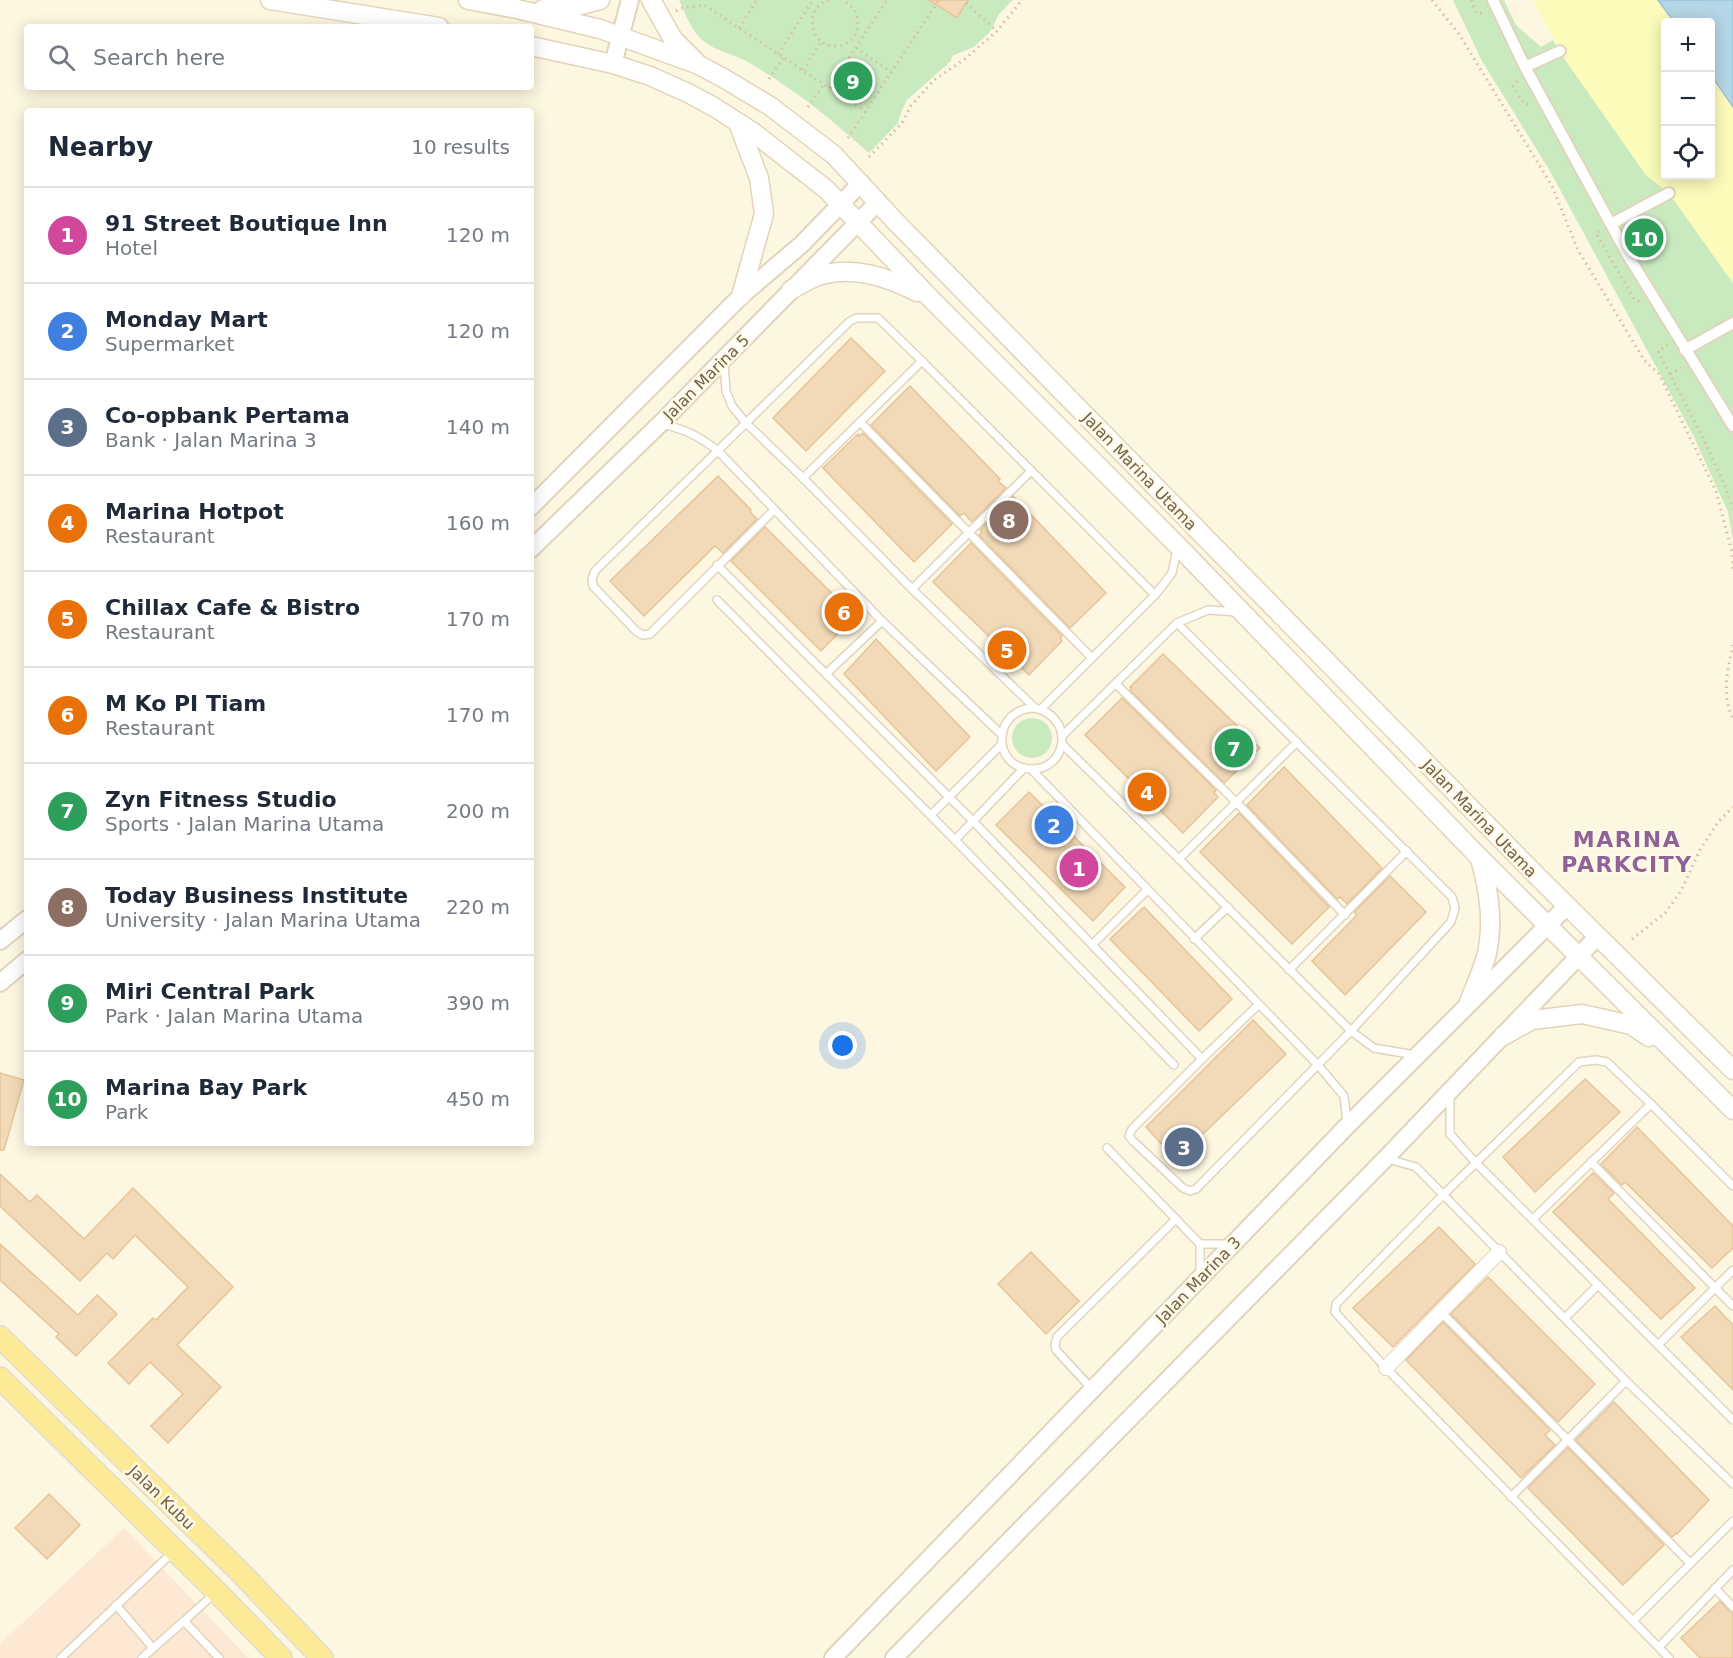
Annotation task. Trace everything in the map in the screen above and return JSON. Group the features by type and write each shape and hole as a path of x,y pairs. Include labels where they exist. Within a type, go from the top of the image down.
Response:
{"main road":[{"path":"270,0 420,24"},
{"name":"Jalan Marina Utama","path":"468,0 592,27 699,65 770,106 834,155 894,220 1597,937 1733,1070"},
{"path":"517,9 566,9 600,0"},
{"path":"651,0 673,39 699,65"},
{"name":"Jalan Marina Utama","path":"534,47 613,64 650,76 688,93 753,132 827,190 930,298 1178,546 1480,858 1733,1110"},
{"path":"738,123 759,178 764,214 741,296"},
{"path":"791,290 819,276 843,271 894,281 930,298"},
{"path":"1469,1002 1486,955 1491,927 1487,884 1480,858"},
{"path":"1503,1036 1532,1020 1582,1014 1631,1025 1677,1053"},
{"name":"Jalan Kubu","path":"0,1337 241,1573 322,1658"},
{"name":"Jalan Kubu","path":"0,1378 281,1658"}],"street":[{"path":"613,64 630,0"},
{"path":"1493,0 1525,67 1627,254 1733,426"},
{"path":"1525,67 1560,51"},
{"name":"Jalan Marina 5","path":"534,504 741,296 802,244 861,183"},
{"path":"1611,224 1669,193"},
{"name":"Jalan Marina 5","path":"534,546 661,423 878,202"},
{"path":"1685,350 1733,323"},
{"name":"Jalan Marina 3","path":"833,1658 1348,1125 1567,906"},
{"path":"0,941 24,921"},
{"path":"894,1658 1386,1158 1597,937"},
{"path":"0,983 24,963"},
{"path":"1386,1368 1499,1252"}],"lane":[{"path":"774,510 651,634 643,635 637,632 593,586 592,579 595,571 849,322 856,318 878,318 1155,596"},
{"path":"723,360 726,391 732,406 747,423 912,589 1038,708 1056,719 1062,740 1179,859 1351,1031 1374,1048 1416,1056"},
{"path":"803,478 922,361"},
{"path":"860,422 1092,658"},
{"path":"661,423 686,430 718,451 882,621 1001,734"},
{"path":"912,589 1031,471"},
{"path":"1178,546 1172,573 1155,596 1038,708 1028,708 1013,714 1001,734 1002,744 1011,761 1028,769 1317,1064 1344,1096 1348,1125"},
{"path":"717,565 973,820 1202,1059"},
{"path":"717,600 931,815 1174,1065"},
{"path":"955,840 1028,769 1050,763 1056,757 1062,740 1177,622 1208,610 1240,612"},
{"path":"827,673 882,621"},
{"path":"1177,622 1452,897 1455,908 1451,922 1351,1031 1196,1189 1190,1191 1183,1188 1130,1136 1132,1129 1258,1005"},
{"path":"1116,684 1236,802 1345,915"},
{"path":"1179,859 1297,742"},
{"path":"931,815 1002,744"},
{"path":"1290,970 1407,852"},
{"path":"1093,944 1147,890"},
{"path":"1194,939 1228,908"},
{"path":"1669,1658 1338,1317 1335,1312 1336,1304 1579,1062 1596,1060 1607,1062 1733,1186"},
{"path":"1450,1091 1450,1134 1476,1163 1733,1420"},
{"path":"1533,1219 1651,1104"},
{"path":"1107,1148 1200,1244 1233,1244"},
{"path":"1386,1158 1416,1167 1626,1381 1733,1484"},
{"path":"1591,1162 1733,1306"},
{"path":"1092,1389 1056,1350 1057,1337 1176,1220"},
{"path":"1200,1244 1200,1278"},
{"path":"1658,1345 1733,1270"},
{"path":"1565,1317 1598,1285"},
{"path":"1441,1312 1690,1563"},
{"path":"1511,1497 1626,1381"},
{"path":"1633,1621 1733,1521"},
{"path":"61,1658 175,1551"},
{"path":"1659,1647 1733,1570"},
{"path":"1715,1588 1733,1607"},
{"path":"142,1658 217,1592"},
{"path":"116,1605 153,1648"},
{"path":"184,1621 219,1658"}],"path":[{"path":"739,28 757,0"},
{"path":"778,54 813,0"},
{"path":"829,0 818,6 811,21 815,36 821,42 834,46 848,42 854,37 859,23 854,9 848,1 842,0"},
{"path":"829,88 887,0"},
{"path":"848,138 939,0"},
{"path":"869,157 902,123 911,106 934,80 966,59 997,31 1023,0"},
{"path":"1432,0 1459,34 1552,186 1578,250 1644,360 1659,374 1716,490 1731,552 1733,571"},
{"path":"966,3 997,31"},
{"path":"660,19 681,8 704,5 866,112"},
{"path":"802,70 821,42"},
{"path":"856,48 892,72"},
{"path":"769,79 783,58"},
{"path":"808,107 824,84"},
{"path":"1679,339 1658,351 1704,440 1733,509"},
{"path":"1733,645 1726,673 1728,709 1733,718"},
{"path":"1632,939 1665,913 1682,891 1700,850 1718,822 1733,807"}],"shaded area":[{"path":"124,1528 248,1658 0,1658 0,1644"}],"green space":[{"path":"679,0 1013,0 999,14 990,32 974,47 952,56 951,61 907,100 898,123 869,153 797,94 745,61 702,40 691,26"},
{"path":"1453,0 1504,0 1516,25 1541,47 1553,40 1646,175 1669,193 1733,283 1733,540 1728,512 1693,435 1550,171 1482,61"},
{"path":"1032,718 1046,724 1052,738 1046,752 1032,758 1018,752 1012,738 1018,724"}],"sand":[{"path":"1533,0 1658,0 1671,18 1661,18 1661,180 1715,180 1715,81 1733,107 1733,283 1669,193 1646,175 1564,58"}],"water":[{"path":"1658,0 1733,0 1733,107 1715,81 1715,18 1671,18"}],"building":[{"path":"929,0 968,0 957,18"},
{"path":"851,338 885,371 806,451 773,418"},
{"path":"910,386 1006,488 972,522 964,513 960,516 871,425"},
{"path":"863,433 952,524 914,562 823,468 858,434 859,436"},
{"path":"718,476 757,519 723,553 715,546 644,616 610,581"},
{"path":"1013,496 1106,593 1070,628 979,535 982,532 980,530"},
{"path":"765,527 855,616 821,651 731,561"},
{"path":"971,543 1062,636 1060,638 1062,641 1029,675 933,582"},
{"path":"876,639 970,737 936,771 844,674"},
{"path":"1163,654 1260,748 1224,783 1130,690 1132,688 1130,687"},
{"path":"1122,698 1216,790 1214,793 1218,797 1183,833 1085,735"},
{"path":"1284,767 1382,868 1347,904 1340,897 1337,899 1247,805"},
{"path":"1029,792 1125,887 1093,921 996,825"},
{"path":"1239,813 1329,907 1292,944 1200,852"},
{"path":"1390,876 1426,912 1345,995 1312,961 1357,915 1354,912"},
{"path":"1144,907 1232,999 1199,1031 1110,939"},
{"path":"1253,1020 1286,1054 1176,1160 1146,1127"},
{"path":"0,1073 24,1080 4,1150 0,1150"},
{"path":"1585,1079 1620,1112 1535,1192 1503,1157"},
{"path":"1637,1127 1733,1226 1733,1248 1712,1268 1625,1182 1622,1185 1601,1164"},
{"path":"1593,1173 1614,1193 1608,1199 1695,1288 1661,1319 1553,1212"},
{"path":"0,1174 30,1202 37,1195 84,1239 133,1188 233,1287 177,1345 221,1387 168,1443 151,1426 183,1394 150,1362 129,1384 108,1363 153,1318 156,1320 188,1287 135,1235 113,1259 107,1253 80,1281 0,1206"},
{"path":"1439,1227 1475,1264 1393,1347 1353,1308"},
{"path":"0,1244 78,1315 97,1295 117,1314 76,1356 56,1337 59,1334 0,1280"},
{"path":"1031,1252 1079,1301 1046,1334 998,1284"},
{"path":"1488,1277 1595,1384 1558,1422 1451,1314"},
{"path":"1715,1306 1733,1325 1733,1390 1681,1337"},
{"path":"1443,1322 1550,1430 1545,1435 1555,1445 1521,1478 1406,1360"},
{"path":"1614,1402 1709,1500 1672,1537 1576,1440"},
{"path":"1568,1448 1664,1545 1623,1585 1528,1488"},
{"path":"49,1494 80,1525 47,1559 15,1528"},
{"path":"1720,1601 1733,1613 1733,1658 1700,1658 1681,1638"}],"place":[{"name":"Miri Central Park","path":"853,81"},
{"name":"Marina Bay Park","path":"1644,238"},
{"name":"Today Business Institute","path":"1009,520"},
{"name":"M Ko PI Tiam","path":"844,612"},
{"name":"Chillax Cafe & Bistro","path":"1007,650"},
{"name":"Zyn Fitness Studio","path":"1234,748"},
{"name":"Marina Hotpot","path":"1147,792"},
{"name":"Monday Mart","path":"1054,825"},
{"name":"91 Street Boutique Inn","path":"1079,868"},
{"name":"Co-opbank Pertama","path":"1184,1147"}],"district":[{"name":"MARINA PARKCITY","path":"1627,852"}]}
